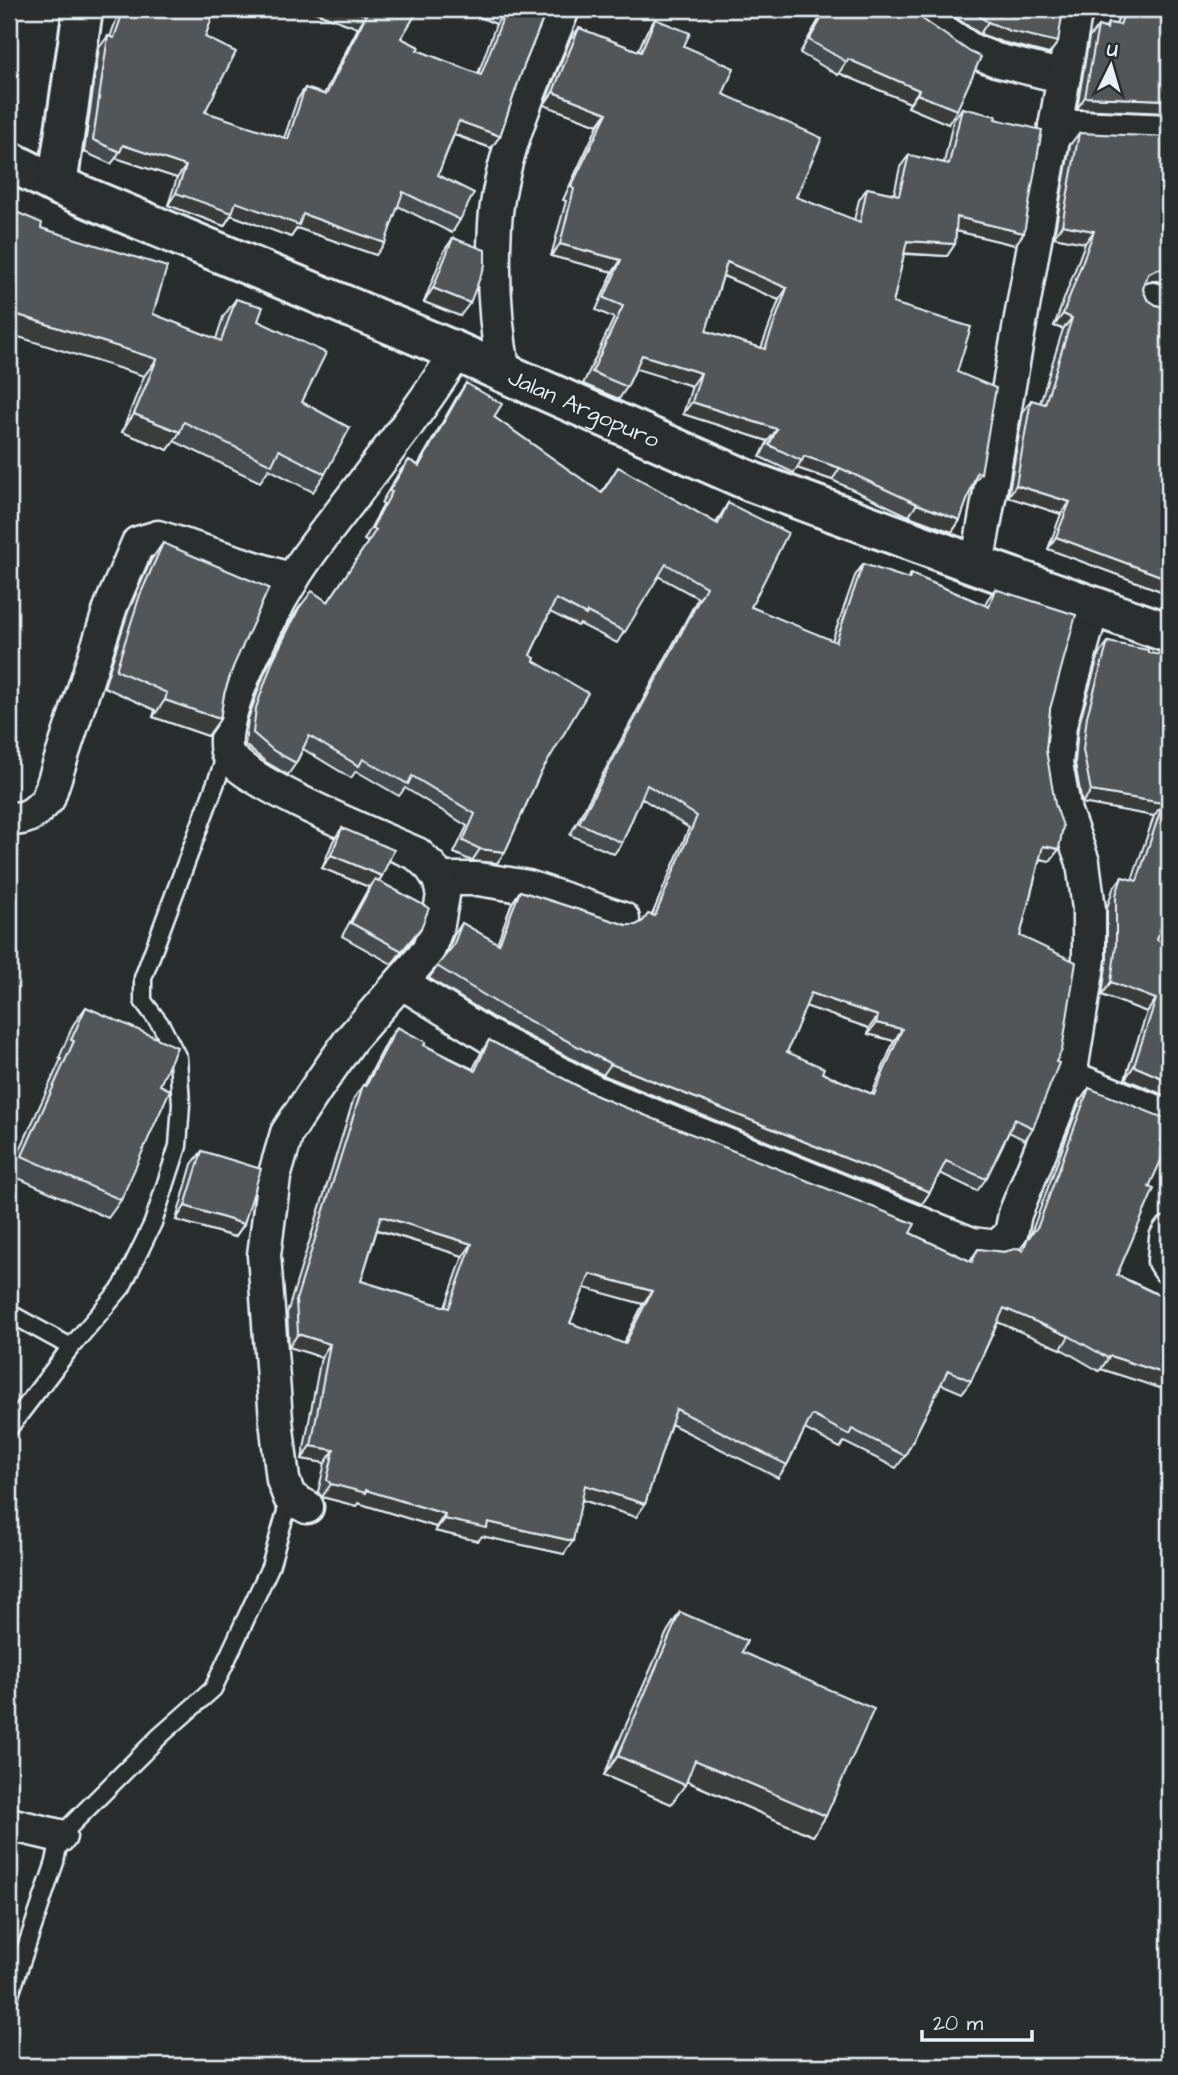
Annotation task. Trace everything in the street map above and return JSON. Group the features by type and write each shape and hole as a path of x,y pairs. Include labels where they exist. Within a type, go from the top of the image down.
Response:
{"street":[{"path":"57,185 83,9"},
{"path":"504,374 497,334 495,222 507,160 563,9"},
{"path":"911,9 971,50 996,60 1064,77"},
{"path":"977,565 1076,9"},
{"path":"1055,126 1169,131"},
{"name":"Jalan Argopuro","path":"9,161 57,185 457,352 752,482 1169,633"},
{"path":"299,1503 283,1480 266,1296 264,1255 274,1177 288,1133 351,1039 428,951 435,933 443,895 439,879 417,854 296,800 242,769 227,753 227,725 241,679 292,580 428,399 457,352"},
{"path":"9,818 19,820 35,814 48,799 111,606 138,542 158,537 292,580"},
{"path":"401,982 488,1036 595,1092 972,1244 997,1247 1011,1234 1015,1214 1070,1077 1089,959 1089,909 1083,862 1065,812 1056,764 1060,725 1093,606"},
{"path":"439,879 478,879 528,887 622,919"},
{"path":"1070,1077 1169,1117"},
{"path":"1169,1233 1164,1261 1169,1268"},
{"path":"9,1824 60,1836"}],"lane":[{"path":"9,1428 71,1347 122,1287 153,1223 178,1146 181,1104 178,1058 161,1025 143,1001 143,978 227,753"},
{"path":"9,1313 71,1347"},
{"path":"9,1998 55,1862 60,1836 151,1745 212,1689 299,1503"}],"building":[{"path":"124,9 215,9 205,37 236,52 205,112 288,139 305,88 326,95 366,15 348,9 419,9 401,38 419,47 417,50 481,75 505,12 497,9 547,9 500,136 459,121 438,175 474,193 460,220 403,192 385,243 303,214 299,225 236,202 232,213 176,193 186,166 123,145 120,152 93,140 108,36 114,38"},
{"path":"827,9 884,9 894,14 896,9 908,9 981,57 957,110 917,94 919,90 848,59 847,62 809,40"},
{"path":"969,9 1051,9 1049,13 1062,16 1058,42 1010,31 988,22"},
{"path":"1126,9 1169,9 1169,100 1085,97 1098,26 1107,29 1108,23 1120,25"},
{"path":"655,19 690,33 684,46 734,68 723,94 822,138 796,197 860,222 867,188 899,195 909,155 949,164 962,108 1042,130 1024,233 957,217 955,244 907,241 893,303 971,327 957,372 996,388 981,473 977,472 960,520 917,504 840,468 804,456 802,461 769,445 777,429 692,402 701,373 642,355 627,387 592,372 623,306 604,298 621,260 560,244 574,189 571,187 607,113 553,92 579,28 641,52","holes":["727,262 787,288 765,349 706,331"]},
{"path":"1079,133 1169,137 1169,270 1157,269 1149,273 1143,290 1147,299 1169,309 1169,579 1056,537 1070,502 1016,485 1031,400 1045,404 1072,318 1063,314 1094,231 1062,225"},
{"path":"9,209 42,223 41,228 167,267 153,314 221,341 236,299 263,307 258,321 326,353 302,402 350,428 325,474 279,450 272,465 184,422 180,432 134,414 157,359 9,312"},
{"path":"453,238 485,250 485,265 470,303 433,288"},
{"path":"466,383 502,404 494,417 602,493 618,467 718,524 728,503 788,533 751,607 836,642 863,564 909,579 911,574 989,607 995,589 1076,615 1050,709 1046,750 1055,804 1063,826 1059,849 1043,846 1020,936 1076,962 1062,1050 1033,1128 1015,1119 986,1179 946,1161 930,1192 611,1064 505,1008 437,966 453,946 462,923 499,944 520,891 626,925 636,925 648,914 655,916 697,816 647,785 622,843 579,823 706,587 666,564 625,632 556,599 530,655 535,658 534,661 588,693 539,776 505,852 480,849 463,841 475,814 412,776 408,784 363,759 359,766 309,736 296,763 274,751 253,733 256,708 273,660 299,608 312,591 328,602 376,530 372,528 392,492 389,491 409,460 419,466","holes":["811,993 878,1016 876,1023 902,1029 874,1095 822,1073 824,1068 787,1052"]},
{"path":"163,543 269,588 233,667 224,694 220,719 165,700 167,693 116,670 140,595"},
{"path":"1108,642 1169,656 1169,899 1157,940 1169,945 1169,1081 1134,1066 1156,999 1111,982 1116,946 1116,895 1122,877 1137,881 1163,803 1091,791 1083,750 1087,716"},
{"path":"342,828 394,850 382,876 331,855"},
{"path":"375,879 429,908 421,928 402,951 351,923"},
{"path":"86,1007 177,1047 160,1085 170,1090 121,1200 22,1156 74,1041 71,1040"},
{"path":"397,1027 426,1042 424,1045 475,1071 489,1040 597,1096 915,1224 910,1233 972,1262 978,1249 1004,1252 1018,1248 1023,1251 1027,1240 1038,1226 1089,1088 1169,1120 1161,1141 1168,1145 1149,1187 1154,1189 1117,1275 1169,1300 1169,1375 1110,1356 1108,1358 1069,1336 1004,1308 971,1381 948,1370 905,1456 852,1429 849,1435 812,1415 787,1465 676,1409 645,1504 585,1485 573,1541 488,1522 487,1528 444,1519 445,1514 366,1490 366,1493 331,1484 327,1480 334,1450 311,1446 330,1344 298,1334 296,1300 363,1085 366,1086","holes":["381,1216 472,1244 449,1308 361,1281","590,1274 652,1291 625,1344 570,1323"]},
{"path":"202,1151 261,1169 244,1224 185,1206"},
{"path":"680,1612 747,1641 742,1652 874,1709 826,1816 695,1760 685,1785 618,1756"}]}
